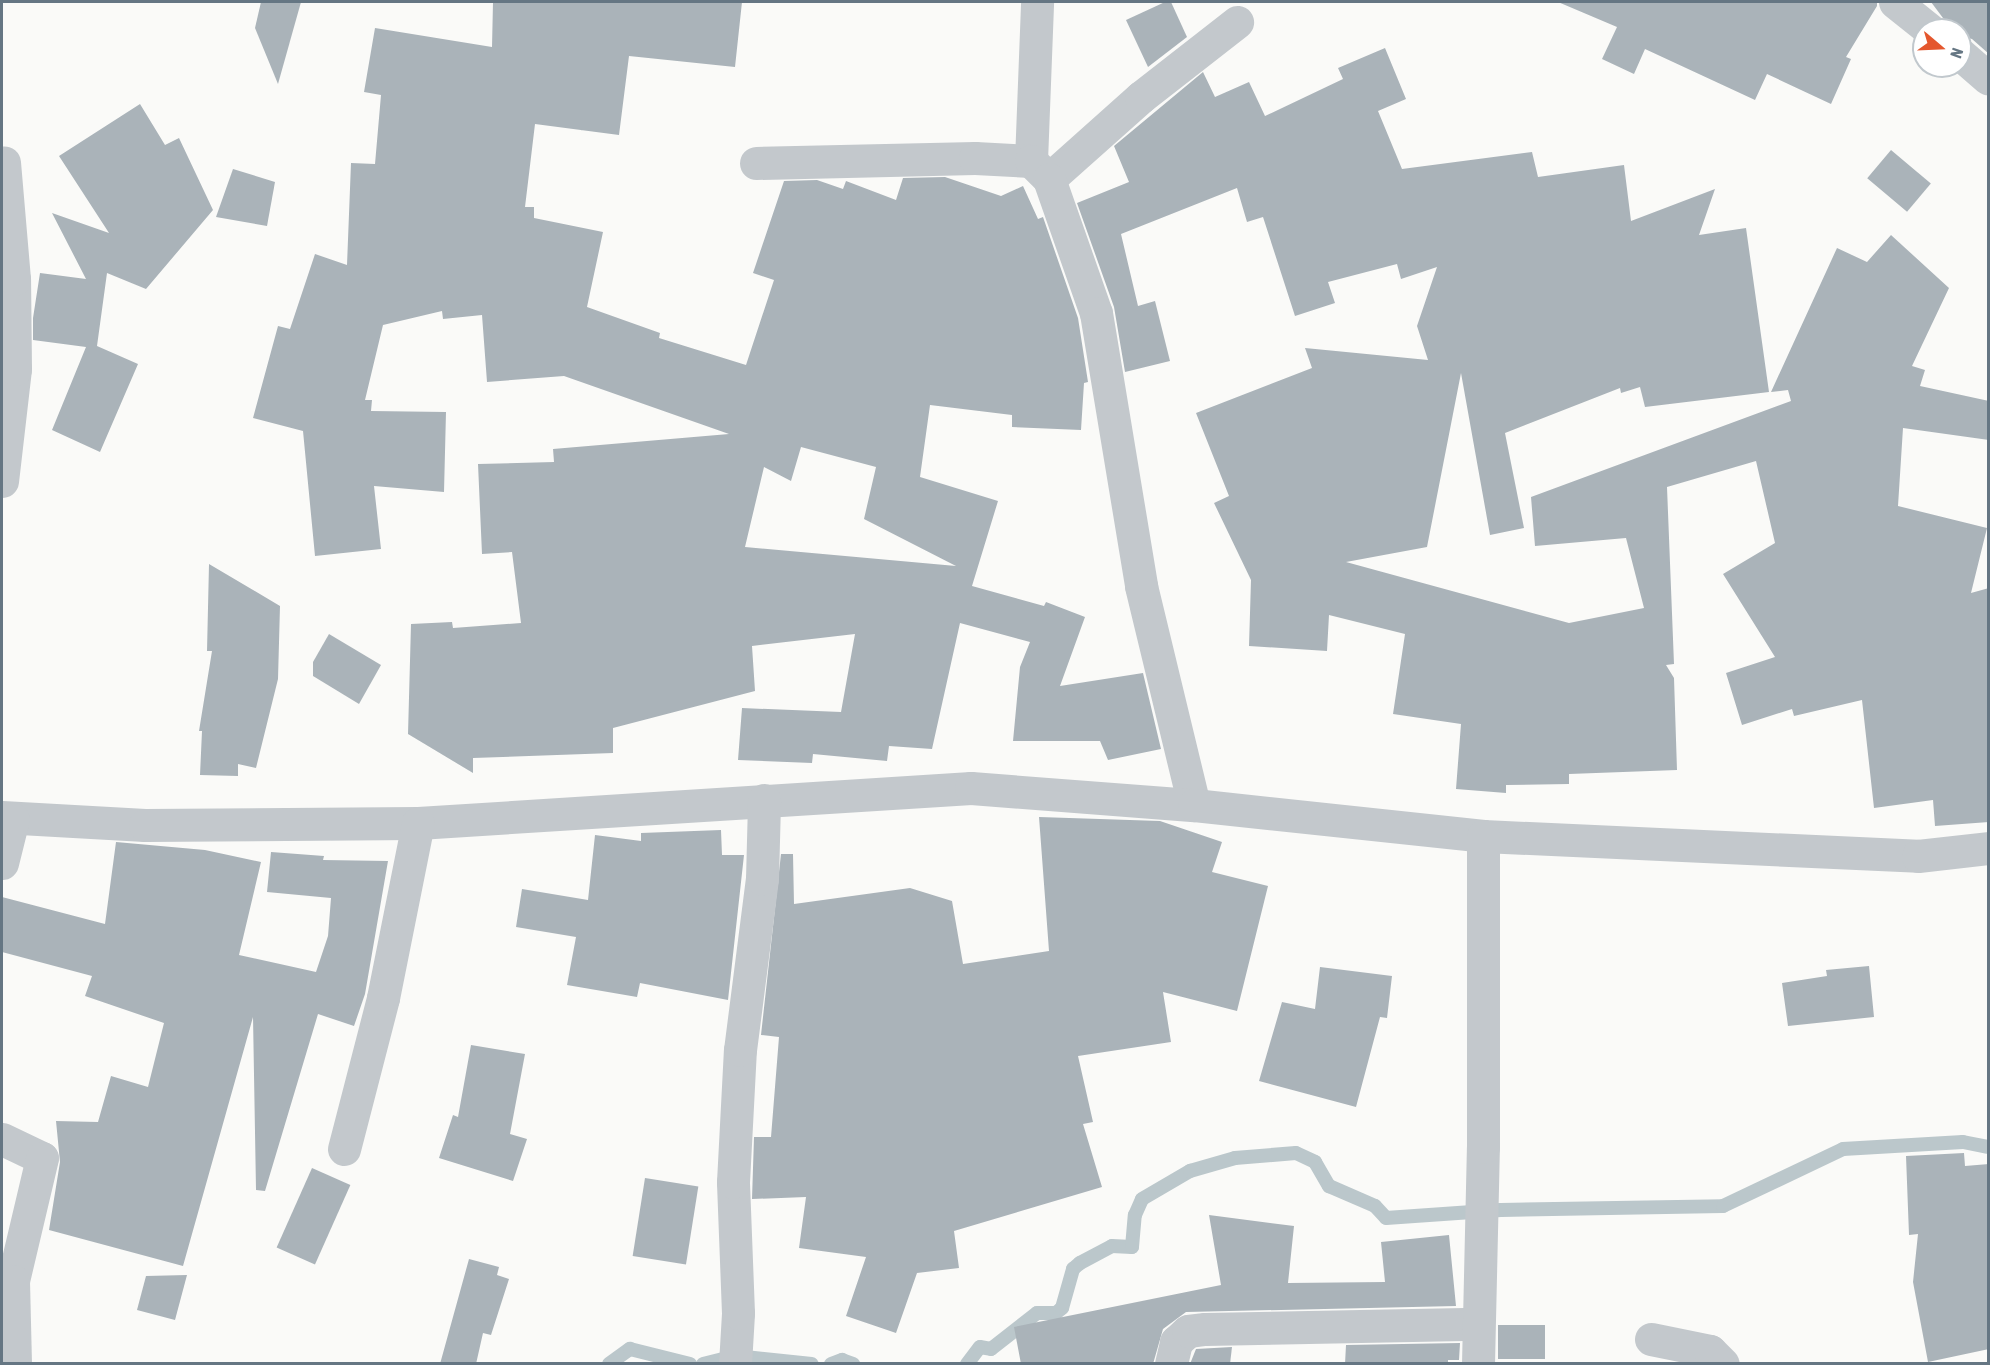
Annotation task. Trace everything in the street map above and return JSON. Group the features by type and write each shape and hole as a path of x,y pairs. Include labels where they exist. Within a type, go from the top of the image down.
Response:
{"street":[{"path":"1037,2 1040,170 1096,314 1141,586 1194,806"},
{"path":"1895,2 1915,18"},
{"path":"756,163 975,158 1040,170 1142,97 1237,22"},
{"path":"1972,64 1989,78"},
{"path":"2,481 15,369 14,279 4,162"},
{"path":"2,863 7,818 145,825 418,823 971,788 1194,806 1483,836 1917,856 1989,848"},
{"path":"735,1364 738,1313 733,1182 740,1050 762,879 764,800"},
{"path":"344,1149 384,998 418,823"},
{"path":"1478,1364 1477,1324 1483,1147 1483,836"},
{"path":"2,1139 42,1158 13,1281 15,1364"},
{"path":"1171,1364 1176,1342 1188,1331 1477,1324"},
{"path":"1651,1339 1710,1351 1723,1364"}],"building":[{"path":"261,2 301,2 278,84 255,28"},
{"path":"493,2 742,2 735,67 629,56 619,135 535,124 525,207 534,207 534,218 603,232 587,307 660,333 659,338 746,365 774,280 753,273 784,181 817,180 843,189 846,181 896,200 903,178 945,177 1001,196 1023,186 1038,219 1043,217 1078,318 1088,382 1084,383 1081,430 1012,427 1012,415 930,405 920,477 998,501 972,586 1044,606 1046,602 1085,617 1060,686 1143,673 1161,749 1108,760 1100,741 1013,741 1020,667 1030,642 960,623 932,749 889,746 887,761 813,754 812,763 738,760 742,708 841,712 855,634 752,646 755,691 613,728 613,753 473,758 473,773 408,734 411,624 452,622 453,628 521,623 512,552 482,554 478,464 554,462 553,449 729,434 564,376 487,382 482,315 443,319 442,311 383,325 365,400 372,400 371,411 446,412 444,492 374,486 381,549 315,556 303,431 253,418 278,326 290,329 315,254 347,265 351,163 375,164 381,95 364,92 375,28 492,47","holes":["801,447 876,467 864,519 956,566 745,547 764,467 791,481"]},
{"path":"1165,2 1171,2 1187,37 1148,67 1126,20"},
{"path":"1558,2 1877,2 1877,6 1846,57 1851,59 1831,104 1767,74 1755,100 1645,49 1634,74 1602,59 1617,27"},
{"path":"1931,2 1989,2 1989,54 1972,39 1972,18 1943,18"},
{"path":"1385,48 1406,99 1378,111 1402,169 1532,152 1538,177 1624,165 1631,221 1715,189 1699,235 1746,228 1769,392 1645,407 1640,387 1621,393 1620,388 1505,433 1524,528 1490,535 1461,373 1427,547 1346,562 1569,623 1644,608 1626,538 1535,546 1531,497 1791,401 1788,390 1771,392 1837,248 1867,262 1891,235 1949,288 1912,366 1925,370 1920,386 1989,401 1989,440 1903,428 1898,506 1987,528 1971,593 1989,588 1989,822 1935,826 1933,800 1874,808 1862,700 1794,716 1792,709 1742,725 1726,673 1775,657 1723,574 1775,543 1756,461 1667,487 1674,664 1666,665 1674,678 1677,770 1569,774 1569,784 1506,785 1506,793 1456,789 1461,724 1393,714 1405,634 1329,615 1327,651 1249,646 1251,580 1214,503 1229,496 1196,413 1312,368 1305,348 1428,360 1417,326 1437,267 1401,279 1397,264 1328,282 1335,303 1295,316 1263,217 1247,222 1237,188 1121,234 1138,306 1155,301 1170,361 1125,372 1114,307 1077,203 1129,182 1114,146 1203,72 1215,97 1249,82 1265,116 1343,79 1338,68"},
{"path":"140,104 165,145 179,138 213,210 146,289 107,273 97,346 138,364 100,452 52,430 86,347 33,340 33,318 40,273 86,279 52,213 109,233 59,156"},
{"path":"1891,150 1931,183 1907,212 1867,178"},
{"path":"233,169 275,182 267,226 216,217"},
{"path":"209,564 280,606 278,679 256,768 238,764 238,776 200,775 202,731 199,731 212,651 207,651"},
{"path":"329,634 381,665 359,704 313,676 313,662"},
{"path":"1039,817 1160,821 1222,842 1212,872 1268,886 1237,1011 1163,992 1171,1042 1078,1056 1093,1122 1083,1124 1102,1187 954,1231 959,1268 917,1273 896,1333 846,1316 866,1257 799,1248 806,1197 752,1199 754,1137 771,1137 779,1037 761,1035 781,854 793,854 794,904 910,888 952,901 963,964 1049,951"},
{"path":"721,830 722,855 744,855 728,1000 640,983 637,997 567,985 576,937 516,927 522,889 588,900 595,835 641,841 641,833"},
{"path":"116,842 205,850 261,862 239,955 316,972 328,936 331,898 267,892 271,852 324,856 323,860 388,861 365,994 354,1026 318,1014 265,1191 256,1190 253,1017 183,1266 49,1230 60,1162 56,1121 98,1122 111,1076 148,1087 164,1023 85,996 92,976 2,952 2,897 105,924"},
{"path":"1869,966 1874,1017 1788,1026 1782,983 1827,976 1826,970"},
{"path":"1320,967 1392,976 1387,1018 1380,1017 1356,1107 1259,1081 1282,1002 1315,1009"},
{"path":"471,1045 525,1054 510,1134 527,1139 513,1181 439,1158 453,1115 458,1117"},
{"path":"1964,1153 1965,1166 1989,1164 1989,1349 1928,1362 1913,1282 1918,1234 1909,1235 1906,1156"},
{"path":"312,1168 350,1185 315,1265 277,1247"},
{"path":"645,1178 698,1186 686,1264 633,1256"},
{"path":"1209,1215 1294,1226 1288,1283 1385,1282 1381,1242 1449,1235 1456,1306 1186,1312 1163,1329 1153,1364 1021,1364 1014,1327 1221,1285"},
{"path":"469,1259 499,1267 497,1275 509,1279 491,1335 483,1333 476,1364 440,1364"},
{"path":"187,1275 175,1320 137,1310 146,1276"},
{"path":"1498,1325 1545,1325 1545,1359 1498,1359"},
{"path":"1460,1343 1459,1360 1448,1360 1448,1364 1345,1364 1346,1345"},
{"path":"1232,1347 1230,1364 1190,1364 1196,1349"}],"waterway":[{"path":"967,1364 980,1347 991,1349 1037,1313 1056,1313 1062,1308 1073,1269 1080,1263 1112,1246 1132,1247 1135,1215 1142,1199 1190,1171 1235,1158 1296,1153 1315,1162 1329,1186 1375,1206 1386,1218 1501,1210 1723,1206 1843,1149 1963,1142 1988,1147"},
{"path":"609,1364 630,1349 690,1364"},
{"path":"703,1364 736,1356 812,1364"},
{"path":"831,1364 842,1360 853,1364"}]}
